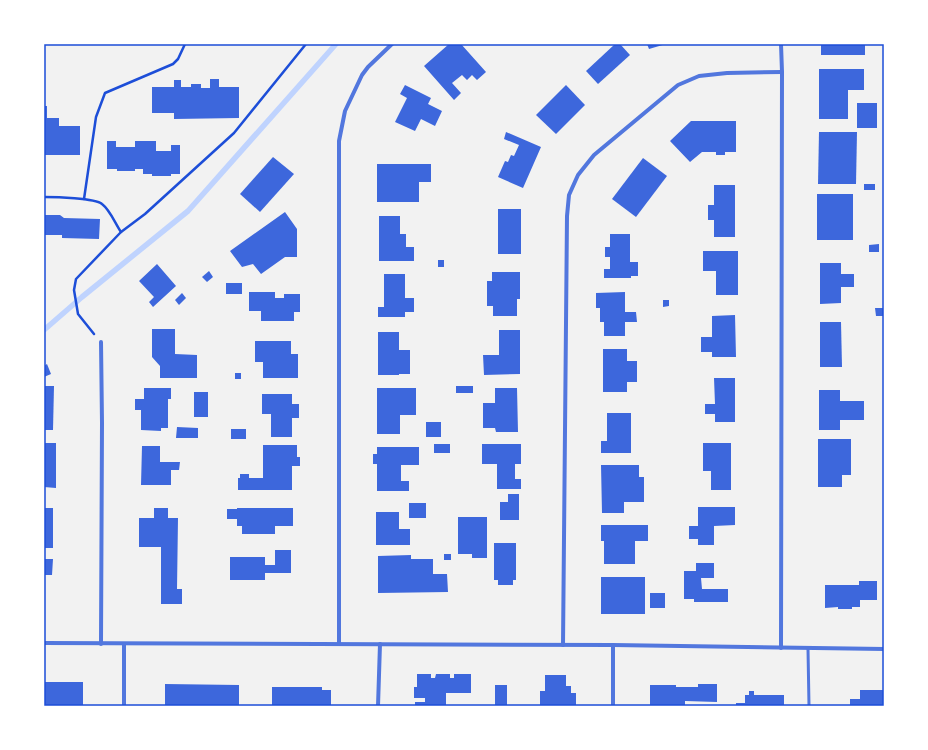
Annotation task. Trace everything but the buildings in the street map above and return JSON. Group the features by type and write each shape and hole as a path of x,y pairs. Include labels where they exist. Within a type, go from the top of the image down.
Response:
{"street":[{"path":"339,644 339,141 345,111 362,75 368,67 392,44"},
{"path":"781,44 781,648"},
{"path":"563,645 567,216 569,195 578,175 594,155 678,85 699,76 727,73 782,72"},
{"path":"101,342 101,644"},
{"path":"44,643 613,645 884,649"},
{"path":"124,644 124,706"},
{"path":"378,706 380,644"},
{"path":"612,706 613,645"}],"lane":[{"path":"808,649 809,706"}],"path":[{"path":"84,199 96,117 105,93 173,64 178,59 185,44"},
{"path":"101,342 78,314 74,290 76,279 121,232 145,214 234,133 306,44"},
{"path":"44,197 84,199 101,202 121,232"}],"waterway":[{"path":"44,330 82,297 188,211 336,44"}]}
